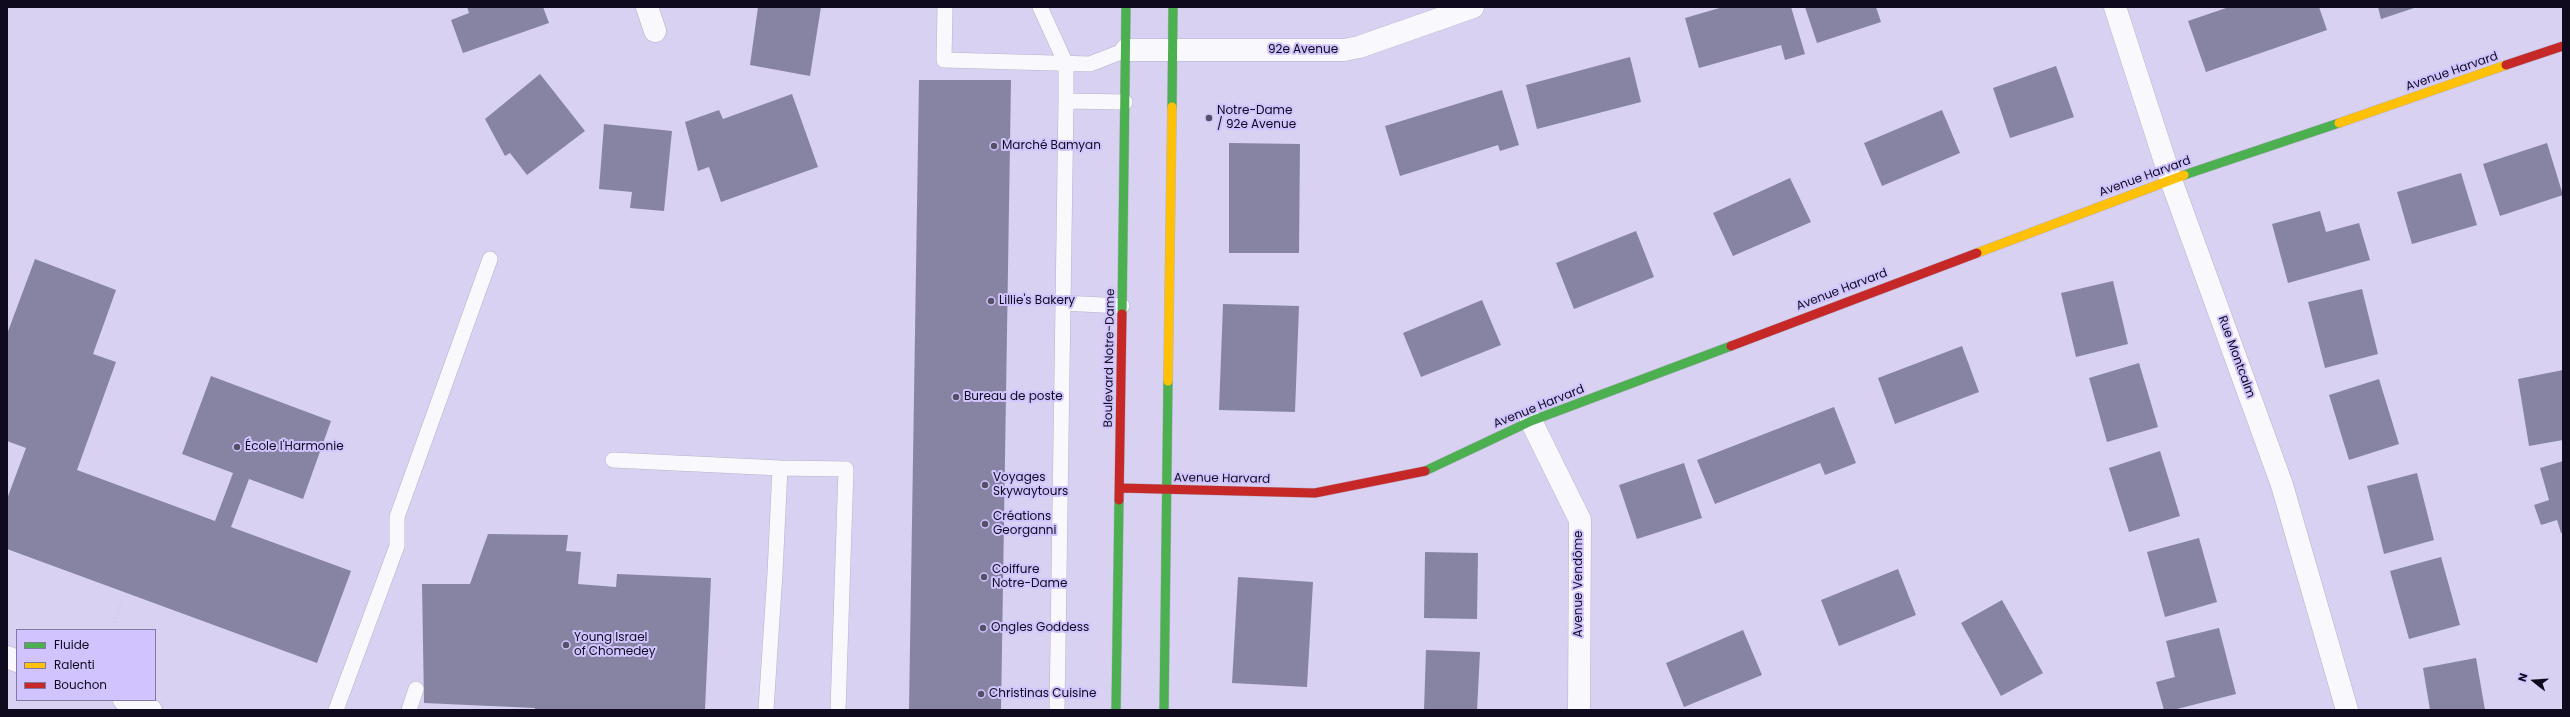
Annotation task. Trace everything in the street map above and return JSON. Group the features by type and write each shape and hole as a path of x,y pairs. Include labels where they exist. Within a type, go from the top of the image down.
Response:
{"street":[{"path":"647,7 655,31"},
{"name":"Boulevard Notre-Dame","path":"1116,710 1126,7"},
{"path":"1164,710 1173,7"},
{"name":"92e Avenue","path":"1126,50 1344,50 1359,47 1473,7"},
{"name":"Rue Montcalm","path":"2115,7 2171,180 2282,485 2347,710"},
{"name":"Avenue Harvard","path":"1120,488 1315,493 1425,471 1531,421 2171,180 2563,46"},
{"name":"Avenue Vendôme","path":"1531,421 1580,520 1579,710"}],"lane":[{"path":"945,7 944,60 1090,64 1126,50"},
{"path":"1040,7 1066,64 1057,710"},
{"path":"1066,101 1125,102"},
{"path":"336,710 397,546 397,517 490,259"},
{"path":"1062,303 1122,306"},
{"path":"613,460 780,468 846,469 838,710"},
{"path":"766,710 775,580 780,468"},
{"path":"409,710 416,689"}],"path":[{"path":"111,629 121,603"}],"building":[{"path":"467,7 543,7 549,23 463,53 451,20 469,13"},
{"path":"758,7 821,7 810,76 750,65"},
{"path":"1723,7 1791,7 1805,54 1785,60 1781,45 1699,68 1685,18"},
{"path":"1805,7 1876,7 1881,22 1817,43"},
{"path":"2229,7 2319,7 2327,30 2206,72 2188,21"},
{"path":"2378,7 2417,7 2381,19"},
{"path":"1630,57 1641,102 1537,129 1526,85"},
{"path":"2056,66 2074,117 2010,138 1993,88"},
{"path":"540,74 585,131 527,175 510,153 505,156 485,119"},
{"path":"919,80 1011,80 1001,710 909,710"},
{"path":"1502,90 1519,145 1500,151 1498,145 1400,176 1385,126"},
{"path":"792,94 818,167 721,202 709,167 698,171 685,122 719,110 723,119"},
{"path":"1942,110 1960,153 1882,186 1864,143"},
{"path":"604,124 672,131 664,211 630,208 632,192 599,189"},
{"path":"1229,143 1300,144 1299,253 1229,253"},
{"path":"2547,143 2563,195 2500,216 2483,164"},
{"path":"2461,173 2477,225 2412,244 2397,192"},
{"path":"1790,178 1811,222 1733,256 1713,213"},
{"path":"2320,211 2326,232 2359,223 2370,260 2288,283 2272,224"},
{"path":"1636,231 1654,277 1574,309 1556,263"},
{"path":"35,259 116,290 93,354 116,362 77,470 215,521 233,473 182,454 211,376 331,421 303,499 249,479 231,527 351,571 317,663 7,549 7,499 26,448 7,441 7,334"},
{"path":"2113,281 2128,344 2076,357 2061,293"},
{"path":"2362,289 2378,354 2325,368 2308,302"},
{"path":"1482,300 1501,345 1421,377 1403,333"},
{"path":"1223,304 1299,306 1295,412 1219,410"},
{"path":"1962,346 1979,392 1895,424 1878,378"},
{"path":"2139,363 2158,427 2107,442 2089,378"},
{"path":"2563,370 2563,440 2529,446 2518,379"},
{"path":"2379,379 2399,444 2349,460 2329,395"},
{"path":"1834,407 1856,463 1825,475 1820,463 1715,504 1697,460"},
{"path":"2160,451 2180,516 2129,532 2109,468"},
{"path":"2563,461 2563,533 2561,533 2557,520 2541,525 2534,505 2549,500 2540,468"},
{"path":"1684,463 1702,518 1637,539 1619,485"},
{"path":"2417,473 2434,540 2384,554 2367,486"},
{"name":"Young Israel of Chomedey","path":"488,534 568,535 566,551 581,552 578,584 616,587 617,574 711,578 705,709 535,710 535,708 424,703 422,584 470,584"},
{"path":"2199,538 2217,602 2165,617 2147,552"},
{"path":"1425,552 1478,553 1477,619 1424,618"},
{"path":"2441,557 2460,625 2409,639 2390,571"},
{"path":"1898,569 1916,615 1839,646 1821,600"},
{"path":"1238,577 1313,582 1307,687 1232,683"},
{"path":"2002,600 2043,673 2001,696 1961,623"},
{"path":"2219,628 2236,694 2173,710 2164,710 2156,682 2175,677 2166,641"},
{"path":"1743,630 1762,675 1684,707 1666,663"},
{"path":"1426,650 1480,652 1477,710 1424,710"},
{"path":"2476,658 2485,710 2430,710 2423,668"}],"traffic: fast":[{"path":"1122,314 1126,7"},
{"path":"1172,107 1173,7"},
{"path":"2184,175 2339,123"},
{"path":"1425,471 1531,421 1731,346"},
{"path":"1164,710 1168,381"},
{"path":"1116,710 1119,500"}],"traffic: slow":[{"path":"2339,123 2506,65"},
{"path":"1168,381 1172,107"},
{"path":"1977,253 2184,175"}],"traffic: jam":[{"path":"2506,65 2563,46"},
{"path":"1731,346 1977,253"},
{"path":"1119,500 1122,314"},
{"path":"1120,488 1315,493 1425,471"}],"place":[{"name":"Notre-Dame / 92e Avenue","path":"1209,118"},
{"name":"Marché Bamyan","path":"994,146"},
{"name":"Lillie's Bakery","path":"991,301"},
{"name":"Bureau de poste","path":"956,397"},
{"name":"École l'Harmonie","path":"237,447"},
{"name":"Voyages Skywaytours","path":"985,485"},
{"name":"Créations Georganni","path":"985,524"},
{"name":"Coiffure Notre-Dame","path":"984,577"},
{"name":"Ongles Goddess","path":"983,628"},
{"name":"Young Israel of Chomedey","path":"566,645"},
{"name":"Christinas Cuisine","path":"981,694"}]}
